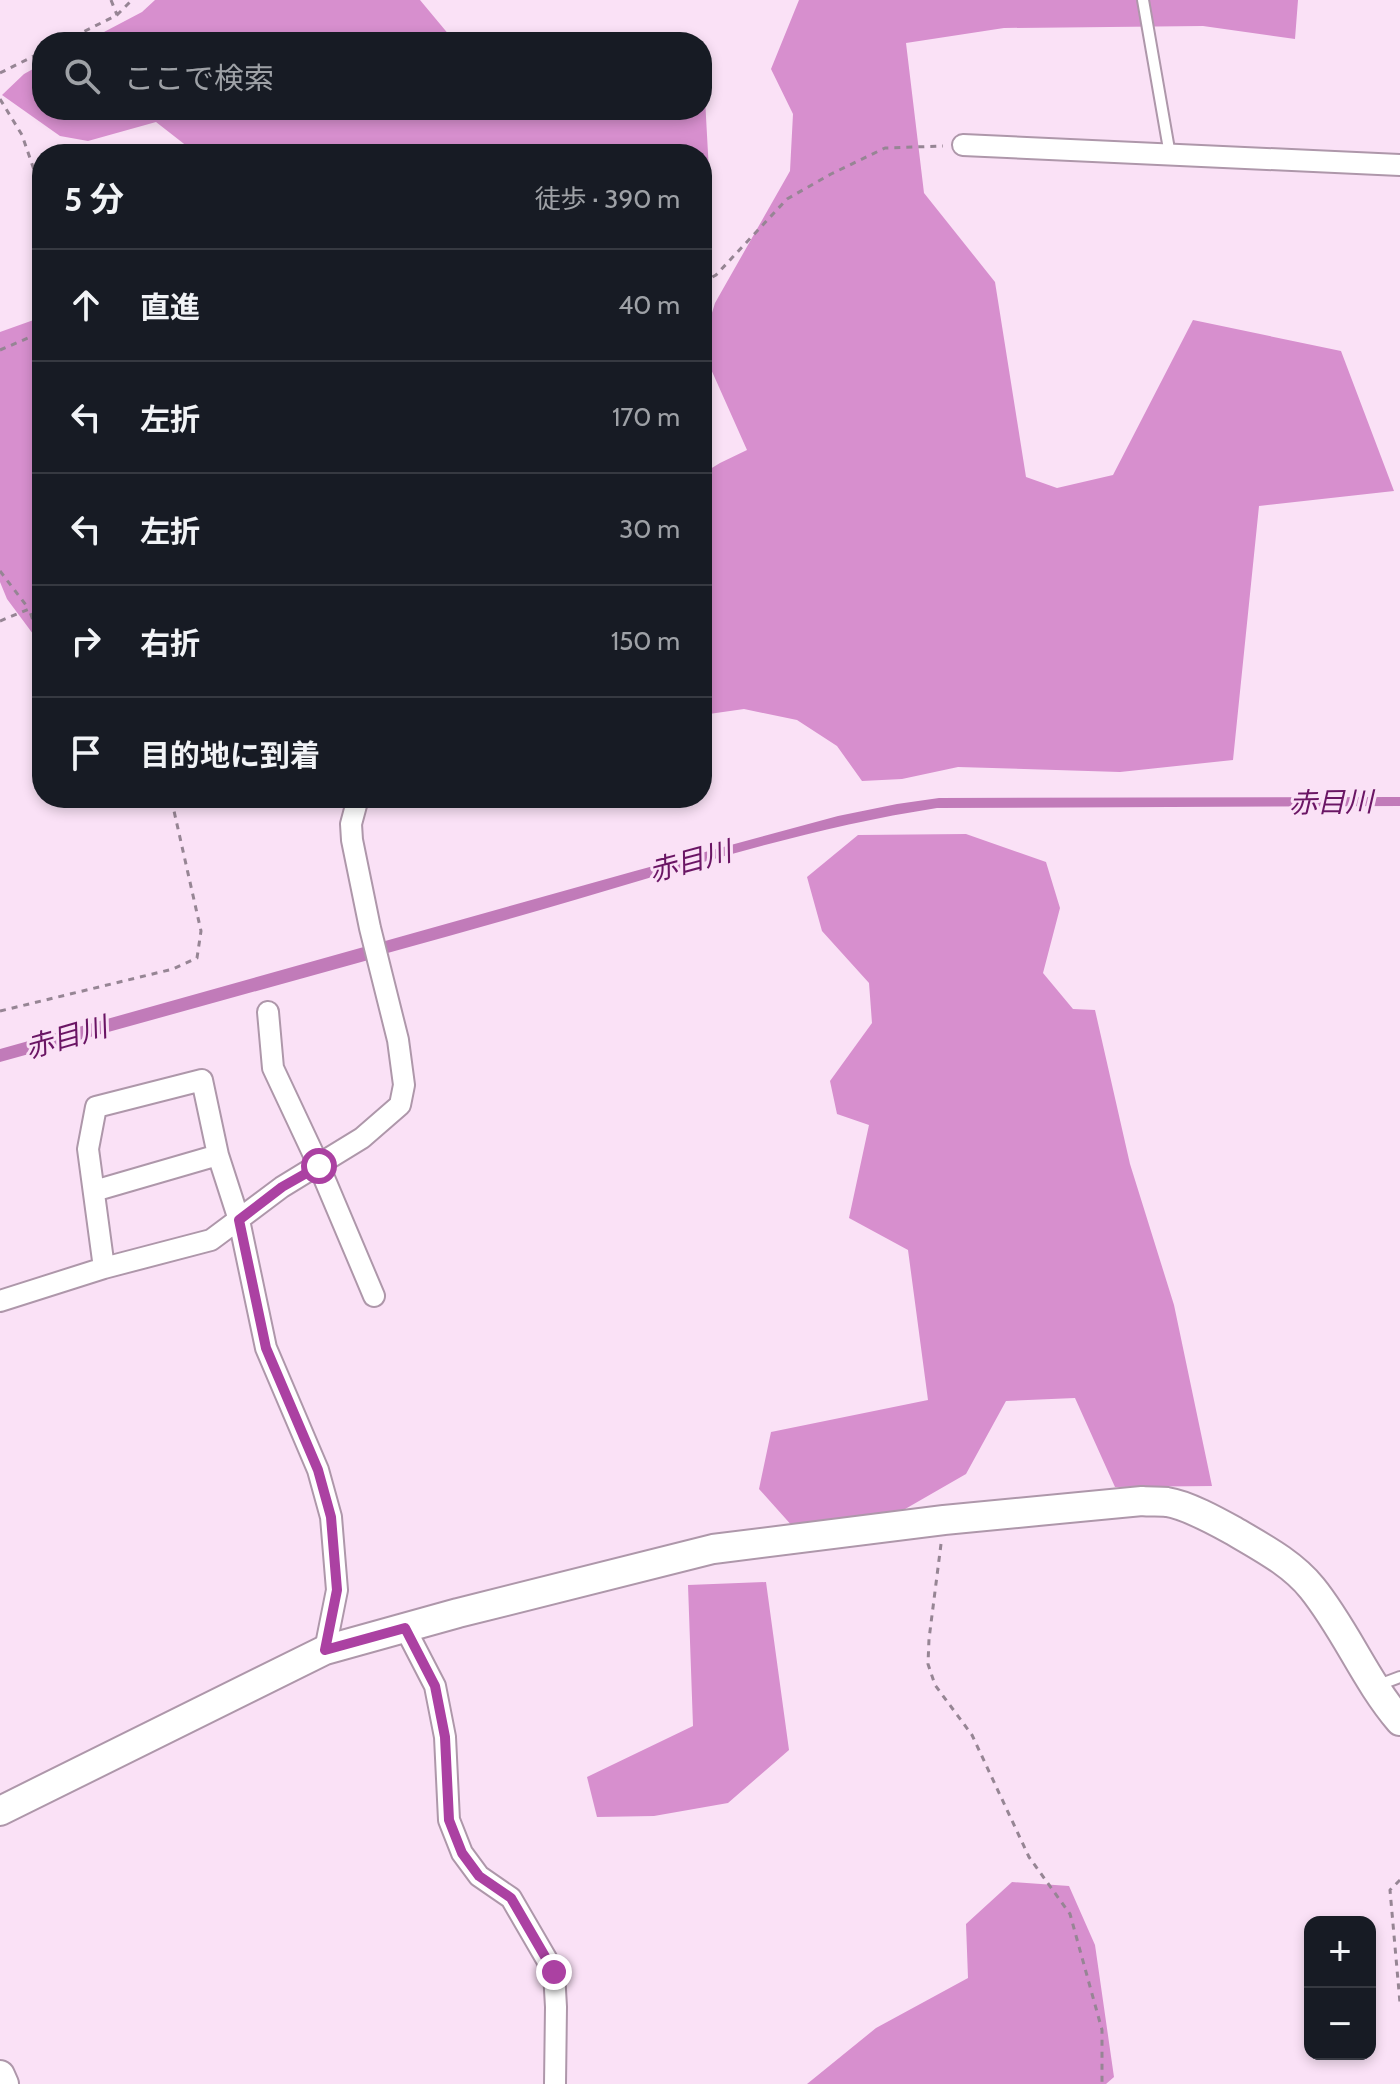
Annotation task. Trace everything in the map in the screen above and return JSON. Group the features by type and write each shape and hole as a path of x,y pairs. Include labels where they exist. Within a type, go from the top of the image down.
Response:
{"street":[{"path":"963,145 1400,165"},
{"path":"0,1301 104,1268 211,1240 282,1187 362,1138 400,1105 404,1085 398,1040 352,840 351,824 355,808"},
{"path":"268,1012 273,1068 374,1296"},
{"path":"104,1268 88,1149 96,1107 202,1080 218,1155 239,1220 266,1348 318,1470 331,1517 337,1590 325,1650"},
{"path":"94,1191 218,1155"},
{"path":"0,1811 325,1650 405,1628 713,1549 944,1520 1142,1501 1170,1502 1180,1506 1220,1524 1287,1564 1311,1586 1387,1682 1400,1721"},
{"path":"405,1628 435,1686 445,1737 449,1820 462,1853 479,1876 511,1898 554,1972 555,2084"},
{"path":"0,2075 4,2084"}],"lane":[{"path":"1143,0 1170,155"}],"path":[{"path":"111,0 117,15"},
{"path":"83,32 117,15 132,0"},
{"path":"0,73 32,57"},
{"path":"0,99 22,135 32,164"},
{"path":"712,277 787,199 831,174 885,148 963,145"},
{"path":"0,350 32,336"},
{"path":"0,571 32,618"},
{"path":"0,621 29,609"},
{"path":"0,1011 173,969 197,958 201,931 174,808"},
{"path":"944,1520 928,1664 935,1685 972,1735 1029,1857 1070,1914 1102,2030 1102,2084"},
{"path":"1400,1880 1390,1890 1400,2003"}],"shaded area":[{"path":"155,0 420,0 447,32 104,32 142,12"},
{"path":"799,0 1298,0 1295,39 1203,26 1004,28 906,43 924,193 995,282 1026,477 1057,488 1113,475 1193,320 1341,351 1394,491 1259,506 1233,760 1120,772 958,767 902,779 862,781 837,746 797,720 744,709 712,714 712,468 747,450 712,371 712,313 790,171 793,114 771,69"},
{"path":"32,70 32,116 2,95"},
{"path":"37,120 706,120 707,144 184,144 156,122 88,141 60,136"},
{"path":"32,321 32,633 7,599 0,582 0,332"},
{"path":"966,834 1046,862 1060,908 1043,973 1073,1009 1095,1010 1130,1164 1174,1305 1212,1486 1115,1487 1075,1398 1006,1401 966,1474 886,1520 794,1528 759,1489 771,1432 928,1400 908,1250 849,1218 869,1125 837,1114 830,1081 872,1023 869,983 822,931 807,877 858,835"},
{"path":"766,1582 789,1750 728,1803 654,1816 597,1817 587,1777 693,1726 688,1585"},
{"path":"1012,1882 1069,1886 1095,1945 1114,2077 1106,2084 807,2084 876,2028 968,1978 966,1924"}],"water":[{"name":"赤目川","path":"1400,797 1400,806 937,808 891,816 756,848 0,1062 0,1049 635,871 838,816 897,804 939,798"}],"route":[{"path":"319,1166 282,1187 239,1220 266,1348 318,1470 331,1517 337,1590 325,1650 405,1628 435,1686 445,1737 449,1820 462,1853 479,1876 511,1898 554,1972"}]}
